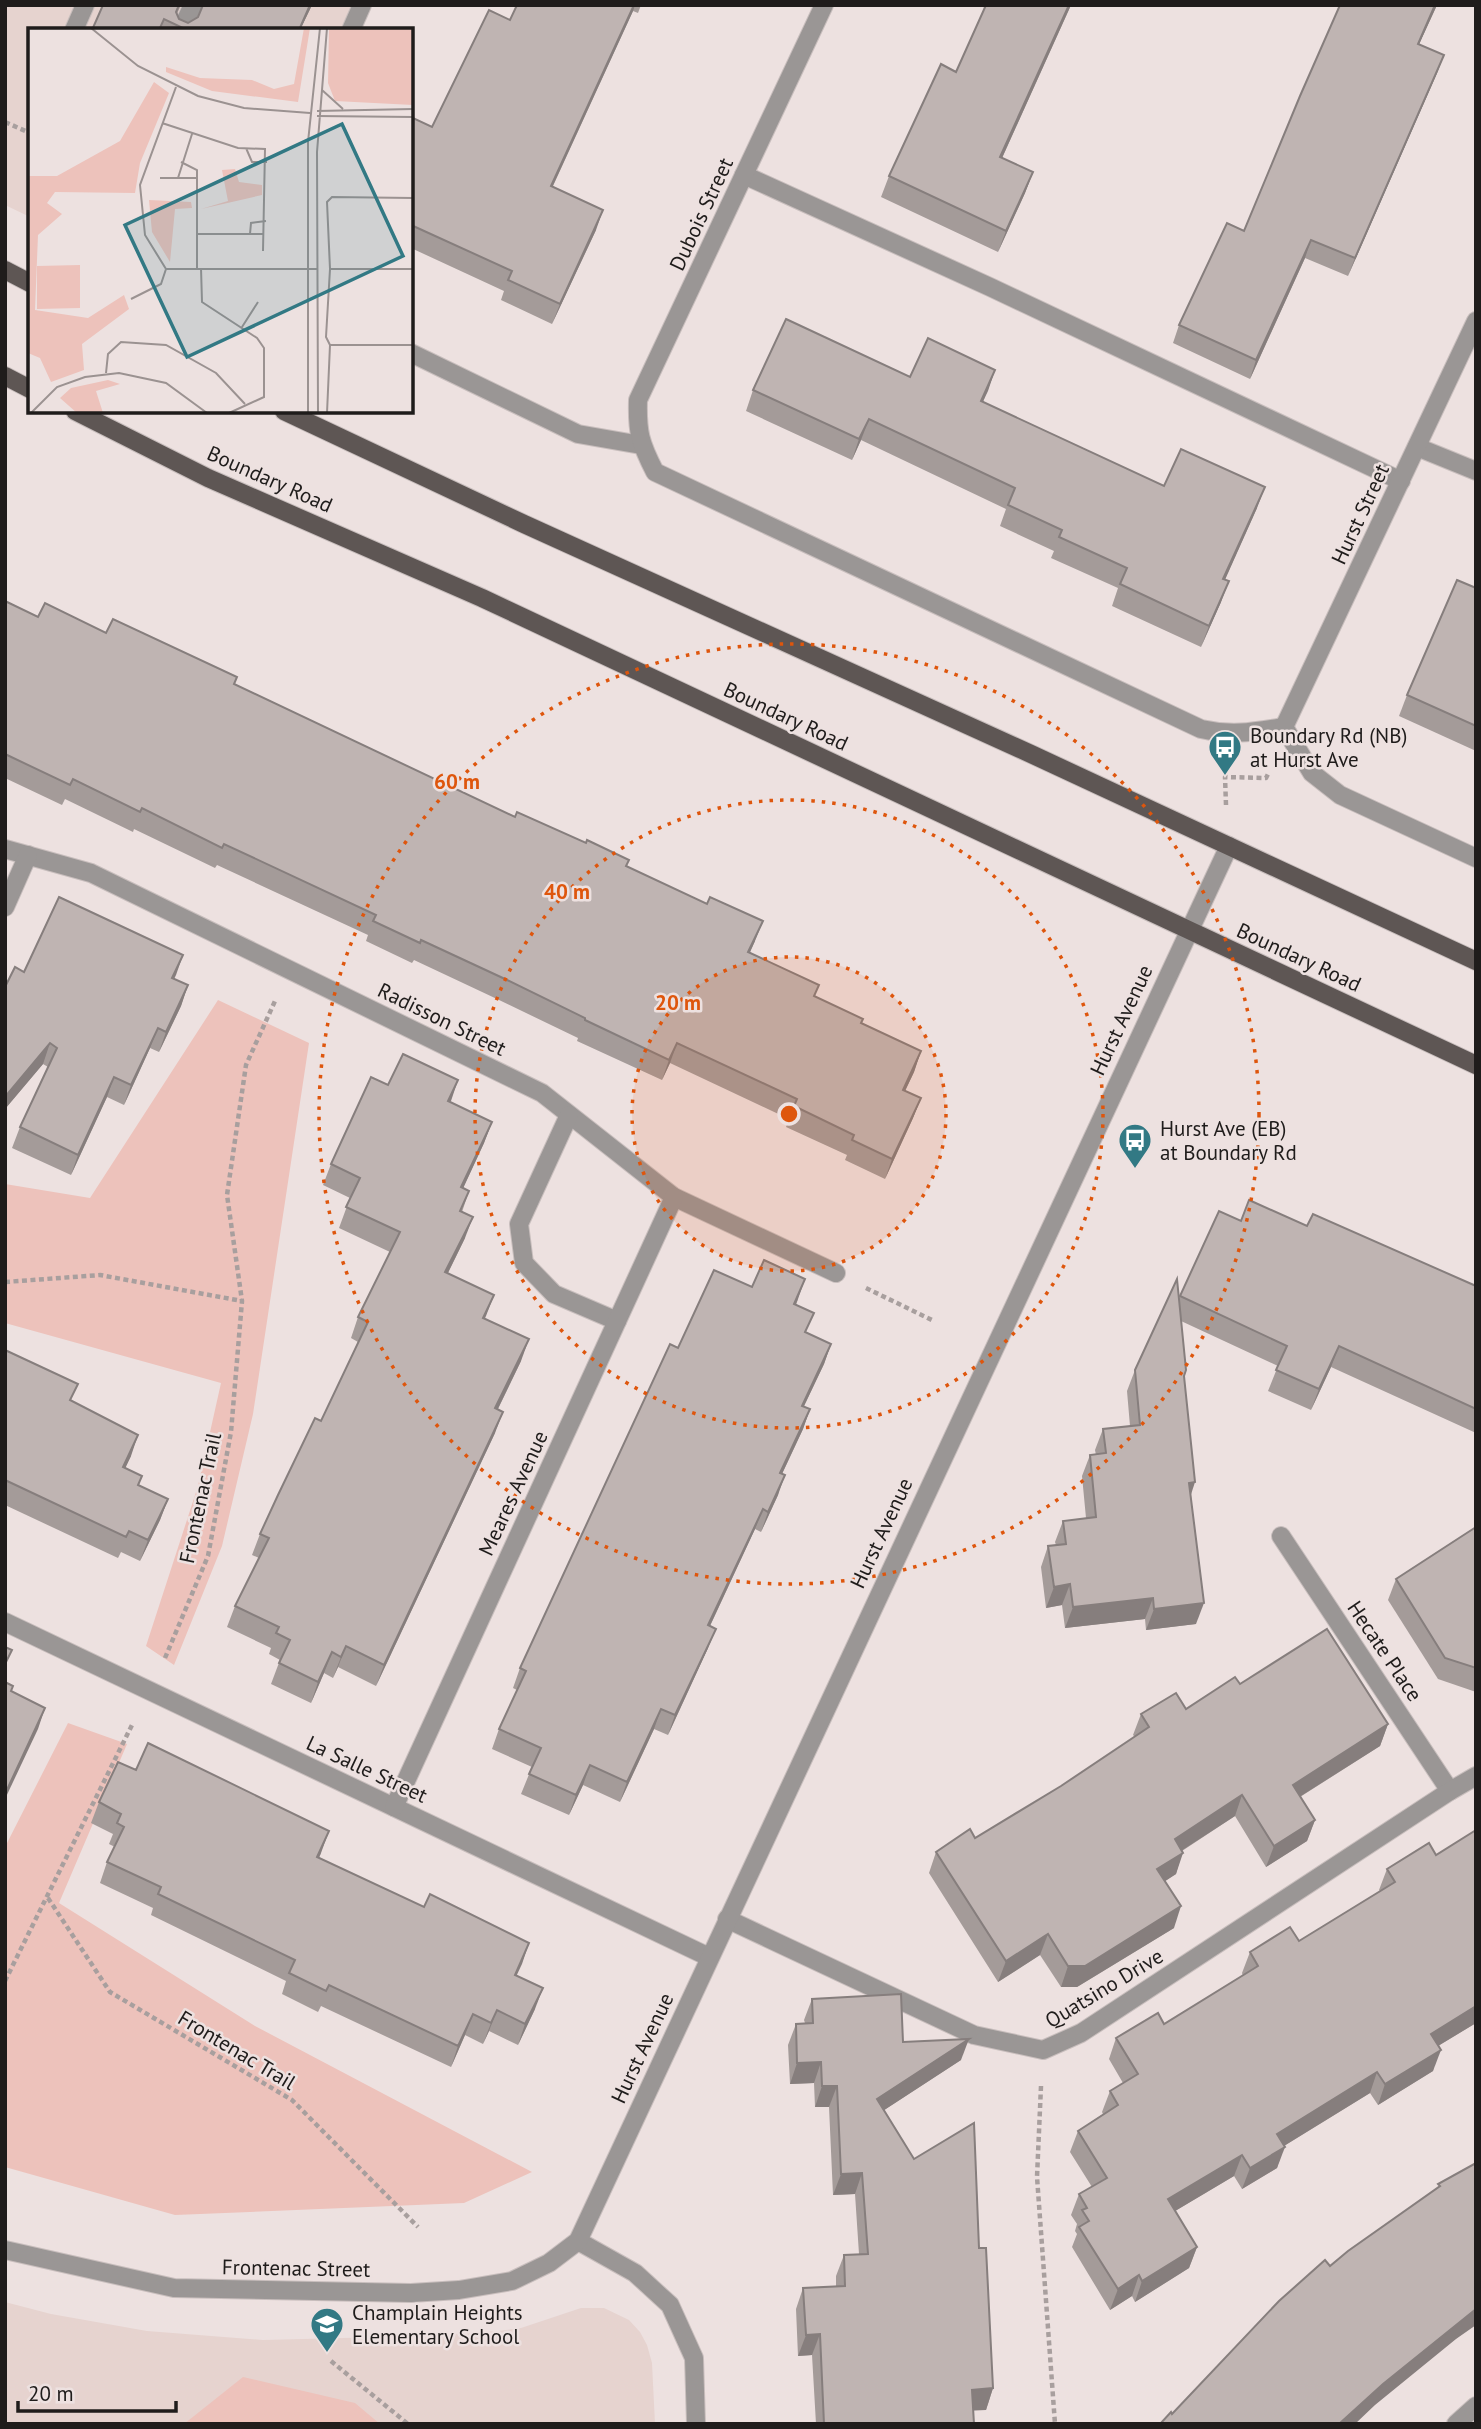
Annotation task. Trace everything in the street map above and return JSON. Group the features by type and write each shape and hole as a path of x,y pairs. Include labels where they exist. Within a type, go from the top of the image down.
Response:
{"main road":[{"path":"5,270 28,282"},
{"path":"5,376 28,388"},
{"name":"Boundary Road","path":"79,413 208,478 482,598 1476,1065"},
{"path":"288,413 512,519 1031,754 1476,961"}],"street":[{"path":"75,28 85,5"},
{"path":"352,28 362,5"},
{"name":"Dubois Street","path":"641,445 637,425 638,400 824,5"},
{"path":"182,28 188,7"},
{"path":"744,175 990,287 1401,481"},
{"name":"Hurst Street","path":"1284,727 1476,321"},
{"path":"413,354 578,433 641,445 655,472 1201,729 1222,734 1244,734 1284,727 1312,773 1340,795 1476,858"},
{"path":"1417,447 1476,471"},
{"name":"Hurst Avenue","path":"578,2241 1228,846"},
{"name":"Radisson Street","path":"5,849 90,873 542,1093 674,1197 836,1273"},
{"path":"5,907 29,855"},
{"path":"569,1115 519,1224 524,1263 554,1294 617,1321"},
{"name":"Meares Avenue","path":"394,1807 674,1197"},
{"name":"Hecate Place","path":"1281,1536 1450,1791"},
{"name":"La Salle Street","path":"5,1622 709,1957"},
{"name":"Quatsino Drive","path":"727,1919 974,2035 1043,2050 1081,2033 1476,1776"},
{"path":"578,2241 635,2273 670,2305 694,2358 696,2424"},
{"name":"Frontenac Street","path":"5,2250 174,2288 411,2293 459,2290 512,2281 549,2263 578,2241"},
{"path":"1456,2424 1476,2406"}],"path":[{"path":"5,122 28,132"},
{"path":"1228,846 1225,776 1266,778 1276,758 1284,727"},
{"name":"Frontenac Trail","path":"151,1692 208,1556 231,1432 242,1301 227,1195 246,1065 290,970"},
{"path":"836,1273 934,1321"},
{"path":"5,1282 100,1275 242,1301"},
{"path":"5,1981 132,1725"},
{"name":"Frontenac Trail","path":"47,1898 110,1992 292,2100 418,2227"},
{"path":"1043,2050 1037,2177 1055,2424"},
{"path":"331,2361 408,2424"}],"shaded area":[{"path":"5,5 362,5 352,28 28,28 28,216 5,205"},
{"path":"218,1000 309,1043 253,1414 222,1546 174,1665 146,1646 198,1486 221,1383 5,1323 5,1184 90,1198"},
{"path":"68,1723 127,1744 59,1903 255,2026 532,2172 464,2203 175,2215 5,2167 5,1847"},
{"name":"Champlain Heights Elementary School","path":"5,2302 51,2314 147,2331 263,2340 424,2336 498,2331 521,2328 581,2308 604,2308 629,2320 647,2345 652,2363 655,2424 5,2424"},
{"path":"243,2377 355,2403 380,2424 184,2424"}],"building":[{"path":"103,5 179,5 176,12 179,19 188,23 198,17 203,5 310,5 300,28 183,28 164,19 160,28 93,28"},
{"path":"517,5 634,5 551,186 603,210 560,304 508,280 512,271 413,226 413,118 432,127 489,10 510,20"},
{"path":"986,5 1069,5 1000,157 1033,172 1006,231 889,176 941,64 956,72"},
{"path":"1340,5 1435,5 1418,44 1444,55 1355,258 1311,240 1256,360 1179,325 1227,223 1244,231"},
{"path":"786,319 910,377 928,338 995,370 981,401 1164,486 1181,449 1265,487 1223,579 1229,581 1209,626 1120,584 1127,568 1059,537 1062,530 1008,505 1015,488 869,419 859,439 753,390"},
{"path":"1457,580 1476,588 1476,726 1407,695"},
{"path":"5,601 38,617 45,603 106,633 113,619 237,677 234,684 515,817 517,812 586,843 587,840 629,860 626,866 707,904 710,897 763,921 748,952 819,985 814,996 863,1019 861,1023 921,1051 903,1090 921,1098 892,1159 852,1140 854,1135 794,1106 797,1099 677,1043 669,1060 505,979 373,921 376,915 224,844 222,848 142,808 140,812 73,779 70,785 5,754"},
{"path":"59,897 183,955 172,978 188,985 166,1032 158,1028 131,1085 114,1077 78,1155 20,1127 57,1048 50,1043 5,1097 5,987 15,967 24,972"},
{"path":"403,1054 458,1080 448,1101 492,1122 461,1187 469,1191 460,1211 473,1217 445,1272 494,1295 483,1318 529,1339 495,1408 503,1412 384,1665 346,1646 341,1657 332,1652 318,1682 279,1663 290,1640 276,1633 279,1627 235,1606 269,1538 260,1534 278,1495 315,1418 321,1421 368,1322 358,1317 400,1232 346,1207 360,1178 331,1164 371,1077 388,1085"},
{"path":"1249,1200 1307,1226 1313,1214 1476,1286 1476,1409 1339,1346 1319,1389 1276,1370 1287,1346 1180,1296 1219,1211 1241,1221"},
{"path":"764,1260 805,1279 794,1304 814,1313 805,1332 831,1344 802,1406 810,1409 780,1473 785,1475 768,1512 763,1509 708,1625 716,1629 675,1715 661,1709 627,1782 590,1765 576,1795 529,1774 541,1748 499,1729 526,1671 520,1668 670,1344 678,1348 714,1270 752,1287"},
{"path":"1177,1279 1195,1482 1189,1483 1204,1603 1154,1609 1153,1598 1073,1607 1070,1584 1054,1587 1048,1546 1066,1544 1063,1521 1096,1517 1090,1455 1106,1453 1103,1429 1140,1425 1135,1370"},
{"path":"5,1350 78,1384 70,1400 138,1435 123,1467 142,1476 138,1485 168,1499 148,1540 129,1531 126,1537 5,1480"},
{"path":"1476,1527 1476,1668 1445,1658 1396,1579"},
{"path":"1327,1629 1388,1724 1293,1785 1315,1820 1274,1846 1242,1795 1175,1839 1183,1853 1157,1869 1181,1906 1085,1966 1068,1966 1048,1934 1006,1961 936,1852 970,1829 975,1838 1061,1786 1149,1727 1141,1714 1176,1693 1186,1709 1235,1677 1240,1684"},
{"path":"5,1647 12,1650 5,1664"},
{"path":"5,1682 13,1686 11,1691 45,1708 5,1794"},
{"path":"148,1743 329,1831 317,1857 424,1907 430,1894 529,1943 515,1975 543,1988 525,2024 497,2010 491,2023 473,2014 458,2046 329,1985 326,1991 289,1973 295,1960 158,1894 161,1887 107,1862 124,1827 117,1823 121,1814 99,1802 118,1762 136,1770"},
{"path":"1476,1830 1476,2006 1431,2034 1441,2050 1385,2084 1377,2072 1277,2134 1285,2147 1250,2168 1242,2155 1168,2199 1197,2247 1142,2281 1139,2275 1118,2289 1079,2227 1089,2221 1082,2210 1087,2208 1079,2194 1107,2178 1078,2131 1118,2105 1110,2091 1138,2074 1116,2038 1158,2013 1164,2024 1258,1966 1250,1952 1290,1927 1299,1941 1395,1882 1387,1869 1429,1843 1436,1855"},
{"path":"901,1994 903,2042 969,2039 877,2099 914,2159 974,2123 979,2248 986,2248 993,2388 972,2390 974,2424 824,2424 820,2334 806,2335 803,2288 845,2286 844,2255 868,2254 862,2173 841,2174 837,2086 822,2086 821,2062 797,2063 796,2024 813,2023 812,1999"},
{"path":"1476,2163 1476,2309 1383,2384 1339,2424 1160,2424 1279,2301 1325,2260 1330,2266 1440,2186 1438,2184"}],"place":[{"name":"Boundary Rd (NB) at Hurst Ave","path":"1225,777"},
{"name":"Hurst Ave (EB) at Boundary Rd","path":"1135,1170"},
{"name":"Champlain Heights Elementary School","path":"327,2354"}]}
